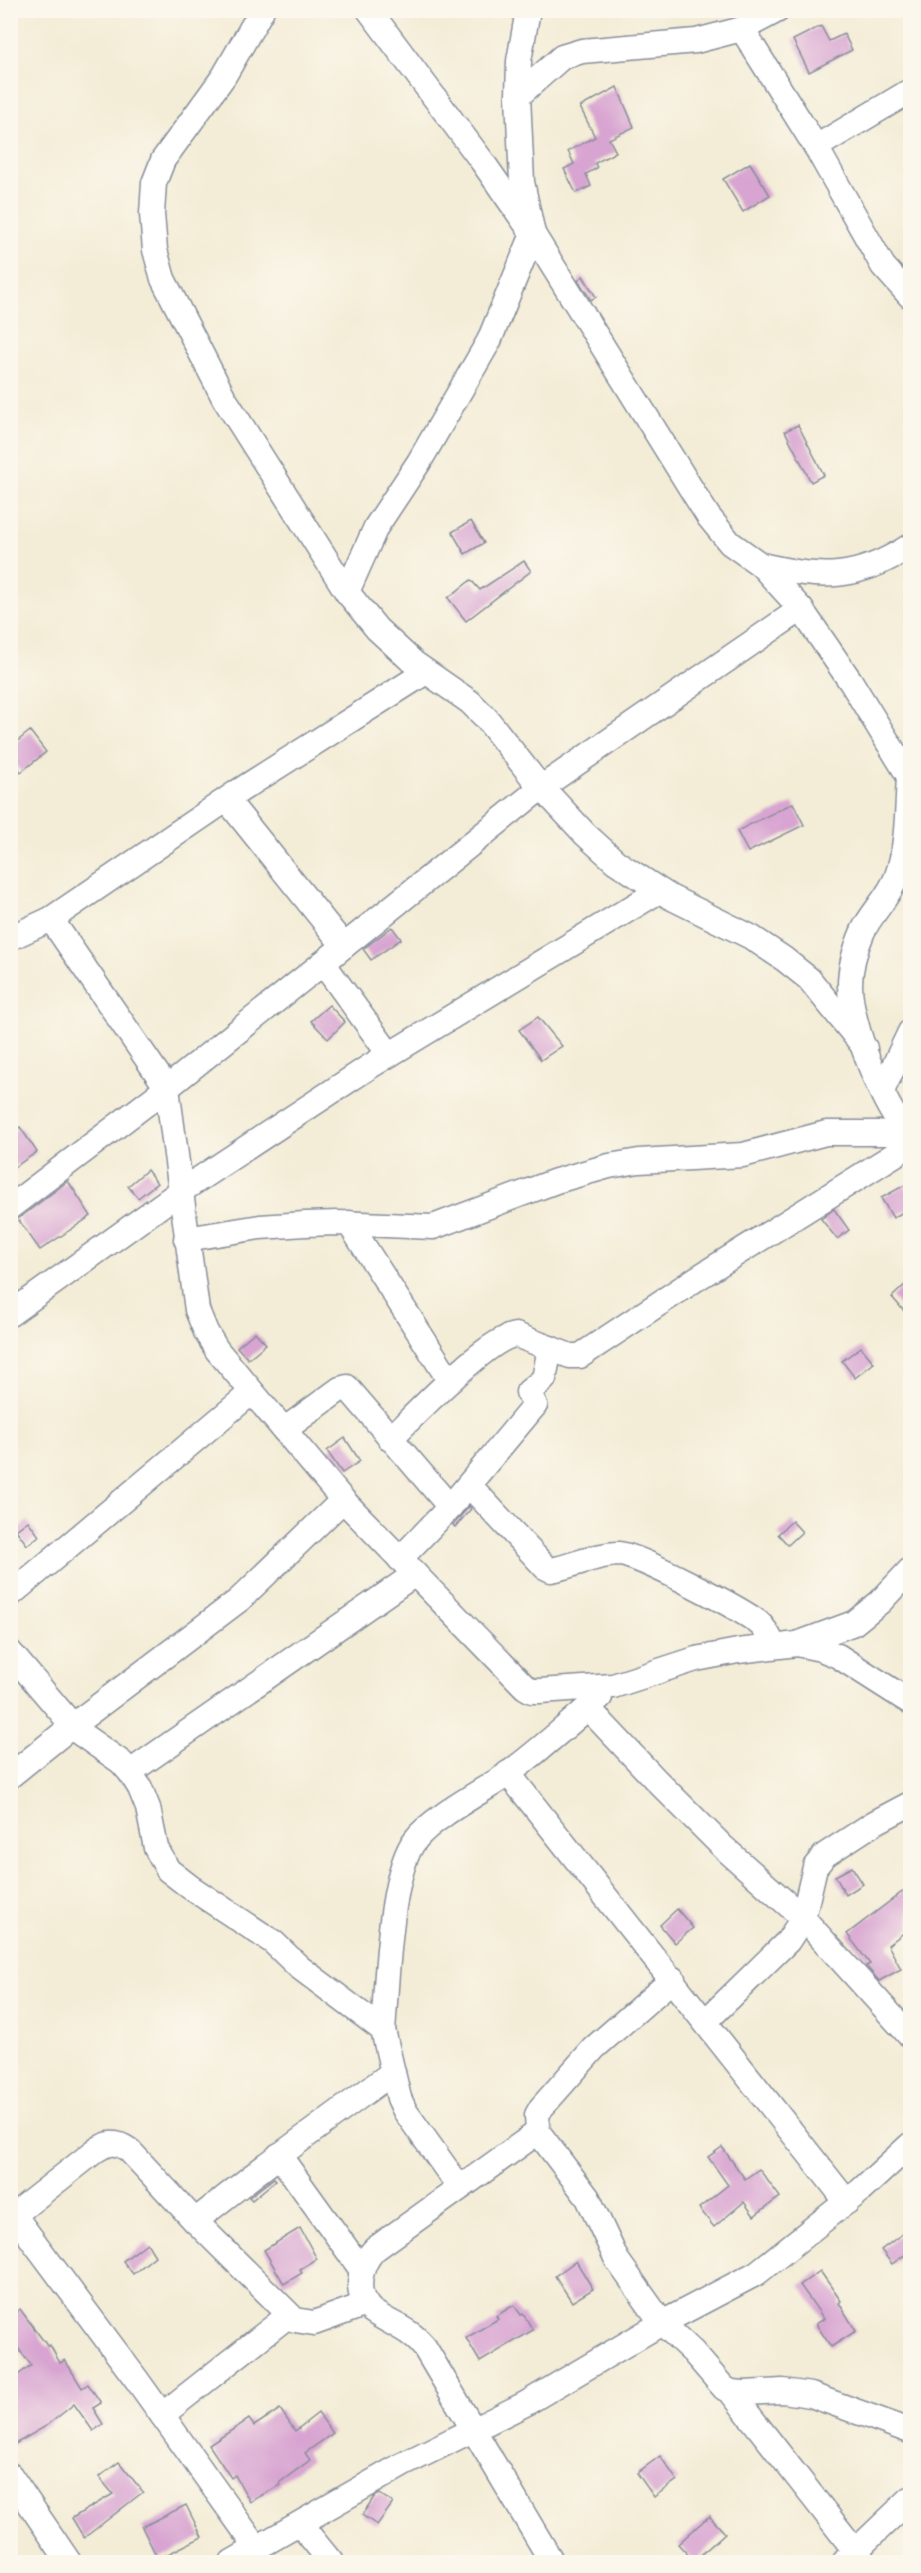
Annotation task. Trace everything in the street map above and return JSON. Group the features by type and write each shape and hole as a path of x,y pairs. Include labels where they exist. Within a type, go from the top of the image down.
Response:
{"street":[{"path":"262,10 224,76 163,160 154,183 152,214 155,249 163,279 224,398 347,592 377,629 414,663 453,689 486,718 542,787 585,834 616,862 659,891 751,937 784,959 809,979 865,1048"},
{"path":"369,10 482,161 532,234 708,516 730,543 761,565 801,609 851,682 910,777 902,856 896,879 863,931 852,964 850,985 855,1020 865,1048 882,1091 909,1138"},
{"path":"347,592 376,527 419,462 489,341 532,234 522,182 518,96 519,61 528,10"},
{"path":"518,96 562,57 582,51 696,41 742,29 778,10"},
{"path":"742,29 816,147 883,266 910,296"},
{"path":"816,147 910,91"},
{"path":"761,565 804,575 852,574 894,557 910,546"},
{"path":"10,1207 167,1088 542,787 801,609"},
{"path":"10,938 51,919 227,800 426,672"},
{"path":"227,800 344,946"},
{"path":"10,1314 181,1191 389,1054 659,891"},
{"path":"51,919 167,1088 197,1310 217,1350 343,1500 532,1691 613,1686 696,1659 785,1645 854,1623 880,1602 910,1570"},
{"path":"322,963 389,1054"},
{"path":"882,1091 910,1032"},
{"path":"186,1239 260,1227 349,1223 434,1227 556,1181 609,1166 639,1161 743,1155 826,1133 909,1138"},
{"path":"390,1439 450,1381 484,1352 510,1336 516,1335 570,1356 580,1356 909,1138"},
{"path":"349,1223 450,1381"},
{"path":"130,1772 407,1566 450,1507 535,1405 528,1392 544,1379 550,1348"},
{"path":"284,1430 344,1386 350,1389 390,1439 450,1507"},
{"path":"10,1595 252,1392"},
{"path":"469,1485 545,1567 551,1570 611,1555 626,1556 680,1579 753,1619 785,1645 821,1649 838,1656 910,1702"},
{"path":"10,1776 72,1726 239,1600 343,1500"},
{"path":"10,1652 72,1726 130,1772 148,1808 156,1848 168,1870 273,1942 299,1967 383,2030"},
{"path":"460,2188 405,2111 383,2030 395,1899 403,1862 416,1839 430,1826 508,1773 613,1686"},
{"path":"588,1708 715,1839 802,1918 910,2036"},
{"path":"508,1773 847,2202"},
{"path":"706,2021 788,1941 802,1918 816,1867 825,1855 859,1832 910,1804"},
{"path":"673,1979 594,2049 541,2108 537,2115 538,2132 588,2198 608,2247 662,2323 693,2352 716,2381 731,2392 854,2559 910,2499"},
{"path":"195,2222 279,2155 393,2072"},
{"path":"538,2132 375,2249 367,2257 361,2269 360,2282 366,2304 372,2311 407,2330 417,2339 552,2562"},
{"path":"257,2548 162,2415 12,2217 95,2151 107,2143 119,2143 129,2150 195,2222 289,2315 304,2323 314,2323 366,2304"},
{"path":"231,2562 402,2466 566,2380 662,2323 757,2273 847,2202 910,2145"},
{"path":"279,2155 361,2269"},
{"path":"162,2415 289,2315"},
{"path":"731,2392 783,2391 812,2395 910,2431"},
{"path":"10,2475 69,2562"},
{"path":"300,2524 331,2562"}],"building":[{"path":"821,26 829,41 844,34 852,50 809,72 793,40"},
{"path":"617,87 634,127 609,139 616,152 595,163 597,168 586,174 591,186 576,193 564,169 574,164 568,151 595,137 580,107"},
{"path":"750,163 770,195 743,212 723,179"},
{"path":"583,276 596,297 591,300 578,280"},
{"path":"798,425 824,475 811,482 785,431"},
{"path":"471,521 484,543 465,554 452,532"},
{"path":"524,561 531,571 466,621 448,598 471,580 480,590"},
{"path":"30,731 46,752 21,772 10,758 10,747"},
{"path":"793,803 804,825 748,852 737,831"},
{"path":"392,927 401,939 371,960 363,949"},
{"path":"329,1005 345,1022 328,1039 311,1021"},
{"path":"538,1017 562,1046 541,1060 519,1030"},
{"path":"20,1127 37,1152 10,1170 10,1134"},
{"path":"147,1170 157,1183 138,1198 128,1186"},
{"path":"68,1181 91,1216 40,1250 18,1219"},
{"path":"905,1185 910,1195 910,1208 893,1218 881,1198"},
{"path":"834,1209 849,1230 837,1239 821,1219"},
{"path":"910,1280 910,1318 892,1297"},
{"path":"255,1332 266,1344 248,1359 237,1347"},
{"path":"861,1347 874,1363 855,1378 842,1361"},
{"path":"345,1438 360,1461 342,1473 327,1451"},
{"path":"469,1506 471,1509 455,1527 453,1525"},
{"path":"28,1521 39,1536 27,1545 16,1530"},
{"path":"792,1521 802,1532 788,1545 778,1534"},
{"path":"852,1867 863,1884 846,1895 835,1876"},
{"path":"910,1886 910,1928 888,1945 901,1969 879,1981 866,1966 870,1964 847,1934"},
{"path":"677,1909 693,1928 675,1943 660,1925"},
{"path":"722,2147 745,2179 759,2169 780,2197 754,2216 744,2202 714,2227 699,2208 728,2185 708,2157"},
{"path":"274,2178 276,2180 252,2200 249,2197"},
{"path":"300,2228 317,2259 300,2269 302,2273 284,2284 264,2250"},
{"path":"910,2228 910,2251 892,2264 881,2250"},
{"path":"147,2243 155,2256 133,2274 123,2261"},
{"path":"576,2261 593,2289 572,2302 555,2276"},
{"path":"820,2271 841,2301 839,2303 856,2331 831,2347 816,2324 824,2319 800,2285"},
{"path":"514,2305 533,2330 480,2362 466,2338 498,2319 496,2316"},
{"path":"20,2309 48,2347 50,2345 60,2363 65,2360 82,2388 88,2384 101,2403 93,2408 103,2424 93,2431 74,2404 48,2425 10,2447 10,2381 31,2365 10,2338 10,2316"},
{"path":"280,2409 295,2431 318,2413 333,2433 305,2453 310,2460 279,2483 280,2485 250,2502 235,2475 231,2478 209,2445 249,2419 254,2426"},
{"path":"660,2456 677,2480 654,2497 637,2473"},
{"path":"119,2462 143,2492 84,2538 72,2518 113,2494 99,2477"},
{"path":"380,2494 393,2503 377,2525 362,2515 374,2497"},
{"path":"186,2505 202,2537 158,2559 142,2527"},
{"path":"709,2516 725,2533 694,2561 678,2544"}]}
